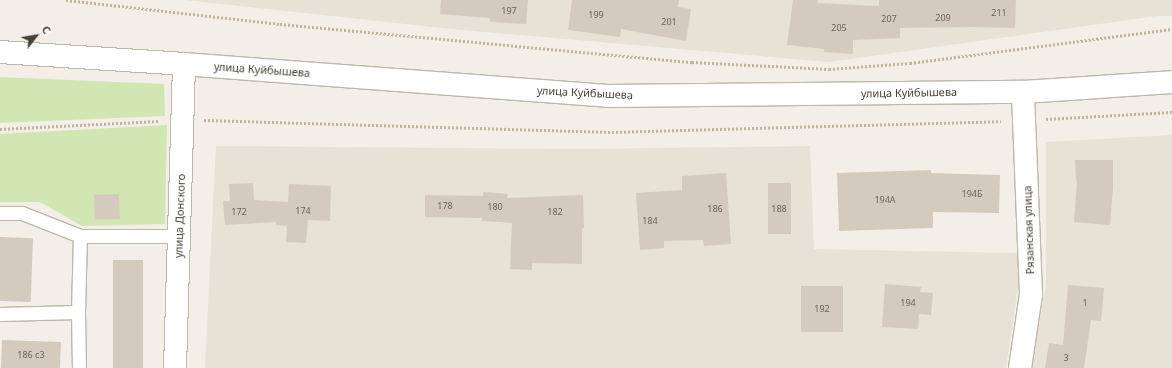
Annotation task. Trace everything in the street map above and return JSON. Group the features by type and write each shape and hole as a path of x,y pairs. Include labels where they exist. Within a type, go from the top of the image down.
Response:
{"street":[{"name":"улица Куйбышева","path":"0,52 184,64 607,96 1023,92 1172,82"},
{"name":"улица Донского","path":"175,368 184,64"},
{"name":"Рязанская улица","path":"1020,368 1031,294 1023,92"}],"lane":[{"path":"0,213 22,213 80,236 180,236"},
{"path":"79,368 78,312 80,236"},
{"path":"0,314 78,312"}],"path":[{"path":"66,0 280,24 684,61 829,69 910,62 1172,29"},
{"path":"0,129 183,120 612,132 1025,120 1172,112"}],"shaded area":[{"path":"185,0 1172,0 1172,16 1157,16 829,62 451,29"},
{"path":"1172,135 1172,368 1031,368 1046,286 1046,142"},
{"path":"216,146 584,149 810,146 814,249 1023,253 1006,368 205,368"}],"green space":[{"path":"0,77 164,84 165,116 0,123"},
{"path":"167,125 165,224 82,226 40,202 0,202 0,134"}],"building":[{"path":"441,0 528,0 526,24 490,22 490,18 440,14"},
{"path":"572,0 679,0 678,7 691,9 686,41 621,29 620,37 568,30"},
{"path":"793,0 818,0 818,3 879,6 879,0 1016,0 1015,28 900,28 900,38 853,40 853,54 824,52 824,49 787,45"},
{"path":"1075,160 1113,160 1113,188 1110,225 1074,222 1077,181"},
{"path":"931,170 931,173 1000,175 999,213 933,212 933,228 839,231 837,173"},
{"path":"726,173 731,244 704,246 703,240 664,241 664,248 640,250 636,193 682,190 682,176"},
{"path":"253,183 254,200 288,202 289,184 331,186 330,221 308,220 306,243 286,242 287,226 276,225 276,222 225,225 223,201 230,201 229,184"},
{"path":"768,183 791,183 791,234 768,234"},
{"path":"483,192 508,194 507,198 583,195 584,228 582,228 582,264 532,263 532,270 510,269 512,223 482,221 482,218 425,217 425,195 483,196"},
{"path":"119,194 120,219 95,220 94,195"},
{"path":"0,237 33,238 31,302 0,301"},
{"path":"113,260 143,260 143,368 113,368"},
{"path":"885,284 921,287 920,292 933,293 931,315 919,314 918,329 882,327"},
{"path":"1068,285 1104,288 1101,321 1091,320 1084,368 1045,368 1049,343 1063,345"},
{"path":"801,286 843,286 843,332 801,332"},
{"path":"2,340 61,342 60,368 1,368"}]}
